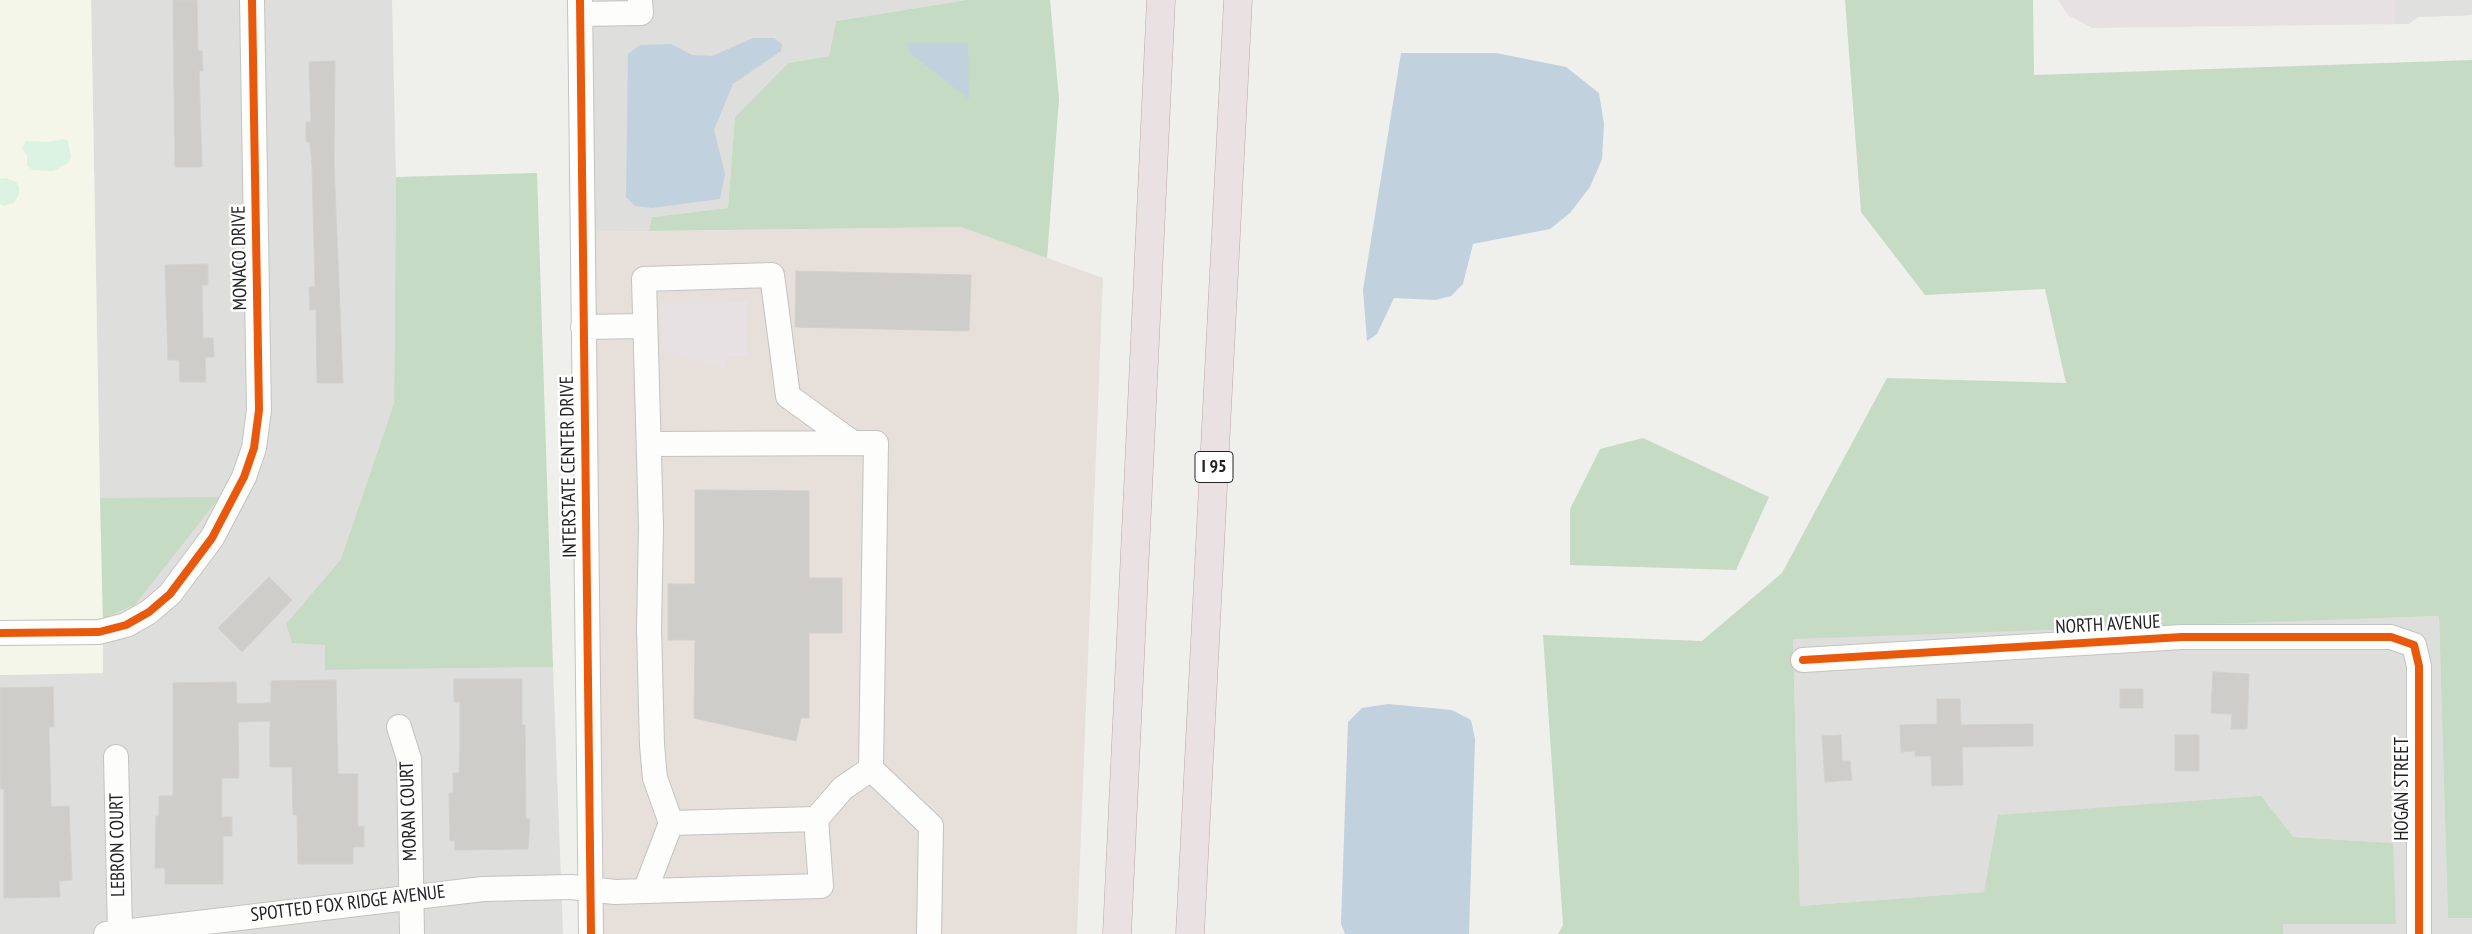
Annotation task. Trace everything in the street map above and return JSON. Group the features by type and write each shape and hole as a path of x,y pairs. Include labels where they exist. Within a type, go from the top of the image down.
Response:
{"highway":[{"path":"1117,934 1161,0"},
{"name":"I 95","path":"1190,934 1238,0"}],"street":[{"name":"MONACO DRIVE","path":"0,633 99,632 126,625 149,612 170,594 212,538 244,477 254,448 259,410 252,0"},
{"path":"580,7 640,13 640,0"},
{"name":"INTERSTATE CENTER DRIVE","path":"580,7 591,934"},
{"path":"645,891 671,823 655,778 652,745 649,444 644,279 772,275 788,396 853,443"},
{"path":"583,328 645,326"},
{"path":"649,444 876,443 871,769 931,826 929,934"},
{"name":"NORTH AVENUE","path":"1804,660 2182,637 2391,637 2414,645"},
{"name":"HOGAN STREET","path":"2414,645 2419,666 2419,934"},
{"name":"MORAN COURT","path":"400,727 409,759 412,934"},
{"name":"LEBRON COURT","path":"113,933 116,757"},
{"path":"671,823 816,819 843,788 871,769"},
{"name":"SPOTTED FOX RIDGE AVENUE","path":"113,933 483,888 591,888 615,892 821,886 816,819"}],"shaded area":[{"path":"0,0 91,0 103,673 0,675"},
{"path":"91,0 392,0 396,177 394,403 341,559 286,624 292,642 325,645 326,670 553,667 563,934 0,934 0,675 103,673 103,619 135,605 219,498 100,498"},
{"path":"590,0 966,0 836,21 829,56 788,63 735,117 728,208 652,217 649,231 592,232"},
{"path":"2058,0 2472,0 2472,15 2418,17 2409,24 2092,28 2068,15"},
{"path":"2395,0 2472,0 2472,15 2418,17 2409,24 2395,24"},
{"path":"961,227 1103,278 1077,934 602,934 592,232"},
{"path":"747,301 747,356 727,356 726,368 714,367 662,350 661,303"},
{"path":"2439,616 2448,917 2472,918 2472,934 2283,934 2283,924 2396,924 2392,843 2293,837 1984,892 1800,906 1793,638"}],"green space":[{"path":"966,0 1050,0 1059,99 1047,258 961,227 649,231 652,217 728,208 735,117 788,63 829,56 836,21"},
{"path":"1845,0 2033,0 2034,75 2472,60 2472,918 2448,918 2439,616 1793,639 1800,906 1984,892 1998,815 2261,796 2293,837 2393,843 2396,924 2283,924 2283,934 1558,934 1563,925 1543,635 1702,641 1782,573 1887,378 2066,383 2045,289 1925,295 1861,212"},
{"path":"64,139 68,141 71,157 68,163 53,171 33,170 27,165 27,155 22,148 26,141 49,142"},
{"path":"537,173 553,667 325,670 325,645 292,643 286,624 341,559 394,403 396,177"},
{"path":"6,178 16,182 19,187 19,194 14,203 4,206 0,204 0,179"},
{"path":"1643,438 1769,497 1736,570 1570,565 1570,509 1600,449"},
{"path":"220,497 135,605 103,619 100,498"}],"water":[{"path":"753,38 774,38 782,44 781,51 733,84 714,130 725,174 720,199 652,208 635,206 626,197 628,54 640,45 671,44 692,55 712,56"},
{"path":"907,43 968,43 969,99 910,53"},
{"path":"1401,53 1496,53 1566,67 1599,93 1604,124 1602,159 1590,187 1570,213 1550,229 1473,244 1463,284 1451,296 1436,300 1394,298 1377,334 1367,341 1363,290"},
{"path":"1388,704 1452,710 1471,720 1475,739 1469,934 1345,934 1341,924 1348,722 1362,708"}],"building":[{"path":"173,0 197,0 198,51 202,51 203,71 199,71 202,167 175,167"},
{"path":"335,61 334,164 343,383 317,383 316,309 310,310 309,287 315,287 312,165 310,142 306,142 306,122 311,122 309,62"},
{"path":"208,264 208,285 202,285 203,338 213,338 214,357 205,357 206,382 180,382 179,360 168,360 165,265"},
{"path":"796,271 971,275 969,331 795,327"},
{"path":"695,490 809,491 809,578 842,578 842,633 809,633 809,718 801,718 796,741 694,718 695,640 668,640 668,584 695,584"},
{"path":"269,577 292,600 242,652 218,628"},
{"path":"2213,672 2249,674 2247,729 2231,729 2232,714 2211,713"},
{"path":"454,679 522,679 522,725 525,725 526,819 530,819 528,849 455,850 455,841 450,841 449,793 453,793 453,773 459,773 460,750 460,702 454,702"},
{"path":"336,680 338,774 358,774 358,827 364,826 364,847 353,847 353,864 298,864 297,815 293,815 292,767 270,767 270,721 238,722 239,778 222,778 222,817 232,817 232,836 223,836 223,884 165,884 165,868 155,868 156,816 159,816 159,796 173,796 173,683 236,682 237,704 271,703 271,681"},
{"path":"53,687 54,727 49,727 51,807 69,806 72,880 59,881 60,897 4,898 4,789 1,789 0,779 0,688"},
{"path":"2120,689 2143,689 2143,708 2120,708"},
{"path":"1937,699 1960,699 1961,725 2033,724 2033,746 1962,747 1963,785 1932,786 1931,756 1915,756 1915,751 1901,752 1900,725 1937,724"},
{"path":"1841,735 1842,761 1850,761 1852,780 1825,782 1822,736"},
{"path":"2175,735 2199,735 2199,771 2175,771"}],"cycle path":[{"path":"0,633 99,632 126,625 149,612 170,594 212,538 244,477 254,448 259,410 252,0"},
{"path":"580,0 591,934"},
{"path":"1803,660 2182,637 2391,637 2414,645 2419,666 2419,934"}]}
